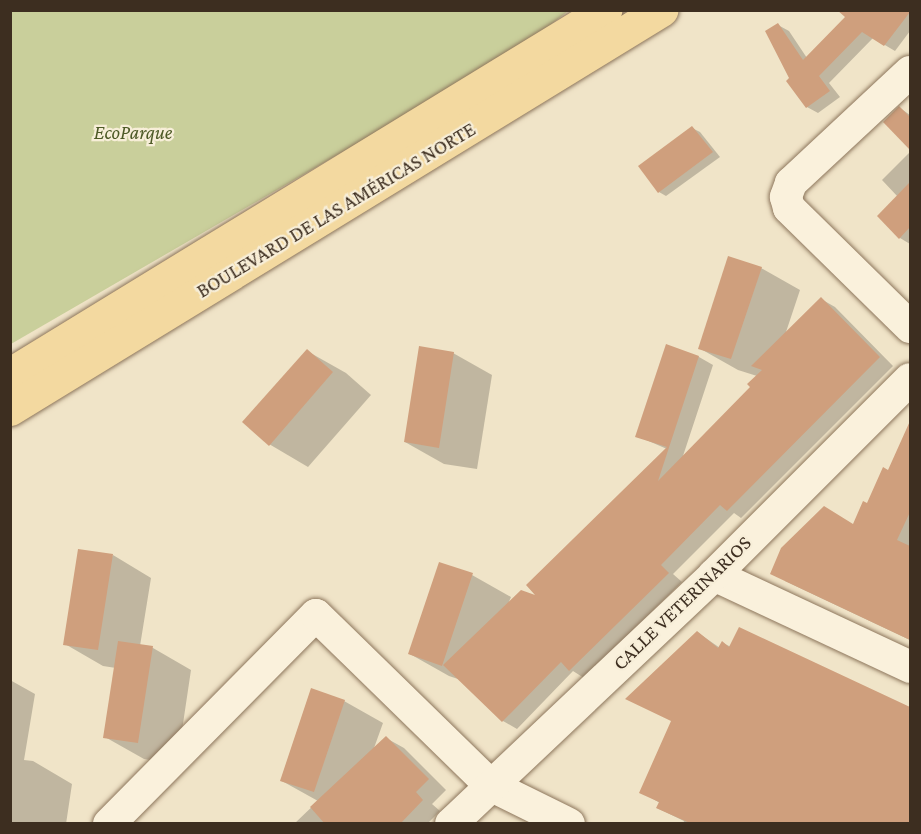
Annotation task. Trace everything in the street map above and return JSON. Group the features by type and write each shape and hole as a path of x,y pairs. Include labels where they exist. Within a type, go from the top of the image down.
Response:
{"main road":[{"name":"BOULEVARD DE LAS AMÉRICAS NORTE","path":"10,374 605,10"},
{"name":"BOULEVARD DE LAS AMÉRICAS NORTE","path":"10,409 662,10"}],"street":[{"path":"910,72 791,183 786,197 789,208 910,327"},
{"name":"CALLE VETERINARIOS","path":"451,824 714,575 910,379"},
{"path":"714,575 910,667"},
{"path":"109,824 316,615 490,785 569,824"}],"green space":[{"name":"EcoParque","path":"11,11 568,11 520,49 11,344"}],"building":[{"path":"837,10 910,12 884,46 862,32 819,76 830,91 806,108 786,81 789,78 765,31 778,23 803,60 845,17"},
{"path":"899,106 910,117 910,150 883,122"},
{"path":"692,126 713,152 658,193 638,166"},
{"path":"910,182 910,227 899,239 877,216"},
{"path":"728,256 762,267 731,359 698,349"},
{"path":"821,297 880,357 727,511 720,505 661,565 669,573 569,671 561,662 502,722 443,665 521,590 535,595 526,585 667,447 635,437 666,344 699,356 658,481 750,387 747,384 762,370 751,366"},
{"path":"419,346 454,352 439,448 404,442"},
{"path":"307,349 333,372 269,446 242,422"},
{"path":"910,421 910,512 897,540 910,546 910,640 770,574 781,548 824,506 853,524 863,501 867,503 883,467 888,470"},
{"path":"78,549 113,554 98,650 63,645"},
{"path":"439,562 473,573 442,666 408,654"},
{"path":"739,627 910,707 910,824 692,824 656,808 659,802 639,793 671,721 625,699 697,631 718,648 722,641 729,647"},
{"path":"118,641 153,646 138,743 103,738"},
{"path":"311,688 345,700 314,792 280,781"},
{"path":"386,736 429,779 416,792 423,800 400,824 325,824 310,807"}]}
